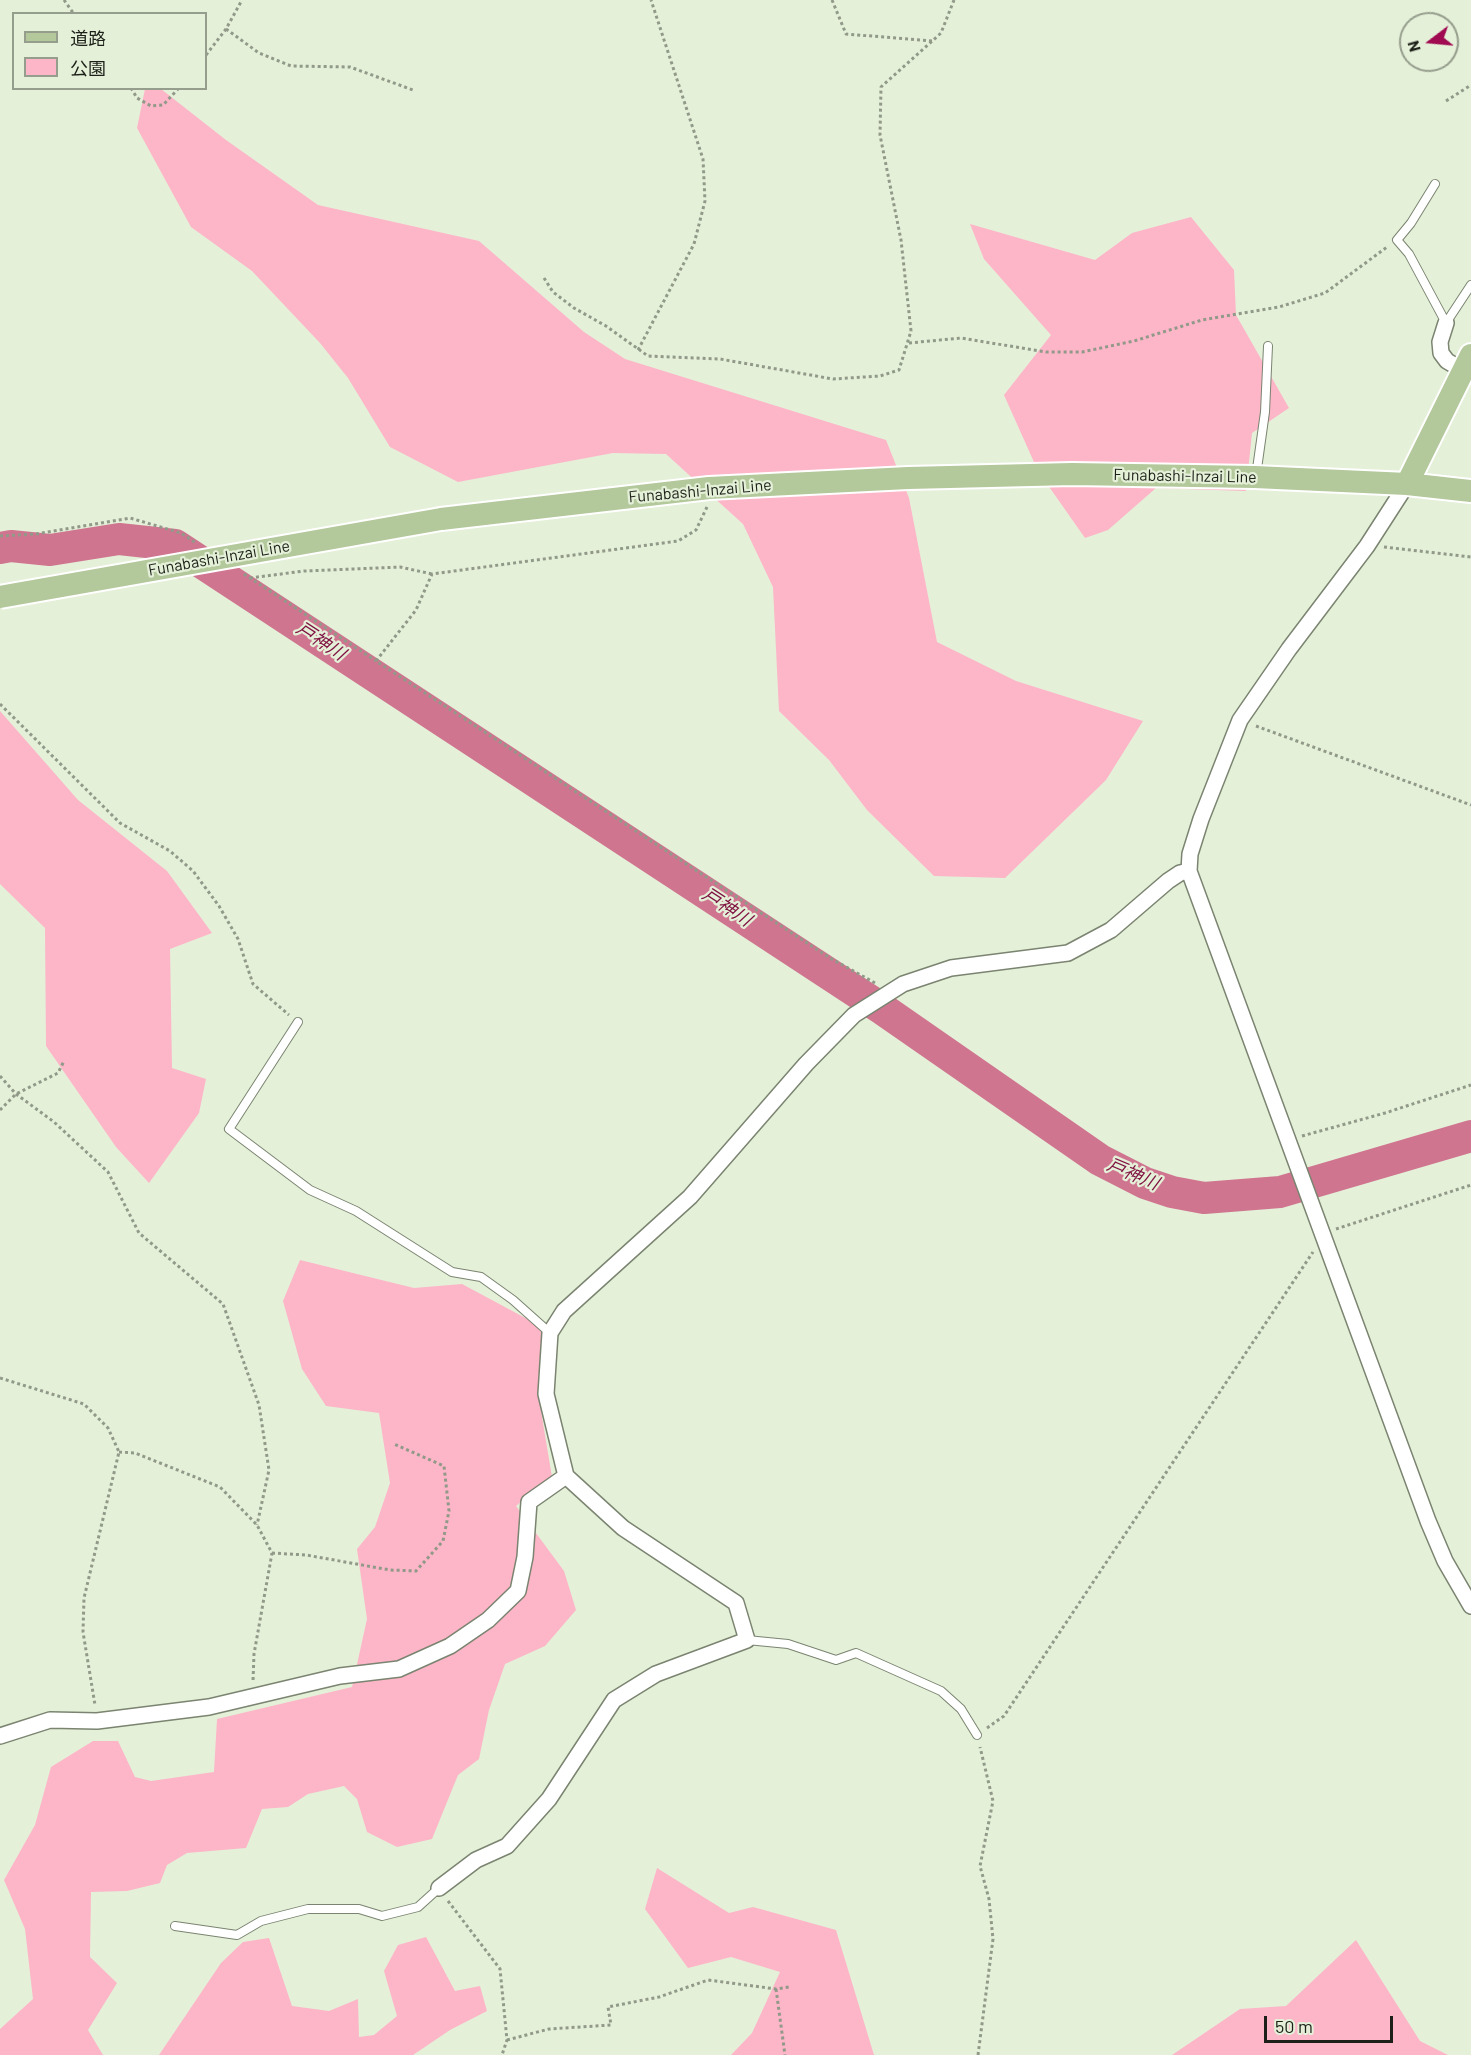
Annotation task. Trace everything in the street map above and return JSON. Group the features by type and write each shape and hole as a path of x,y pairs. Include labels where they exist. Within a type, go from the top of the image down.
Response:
{"main road":[{"path":"1468,367 1407,484 1471,491"},
{"name":"Funabashi-Inzai Line","path":"0,597 441,519 709,488 908,478 1072,474 1255,477 1407,484"}],"street":[{"path":"1446,323 1440,342 1441,353 1447,361 1468,367"},
{"path":"1407,484 1367,546 1289,649 1240,720 1201,819 1190,854 1190,871 1428,1521 1445,1561 1471,1606"},
{"path":"439,1888 476,1860 507,1846 549,1799 614,1700 656,1674 747,1640 736,1603 623,1528 566,1476 546,1394 550,1334 564,1311 690,1197 806,1065 854,1015 903,984 951,968 1068,953 1111,930 1168,881 1180,873 1190,871"},
{"path":"0,1736 50,1720 97,1721 209,1707 340,1676 399,1669 450,1646 488,1620 518,1591 525,1557 529,1502 566,1476"}],"lane":[{"path":"1435,184 1411,223 1397,240 1408,254 1446,323 1471,285"},
{"path":"1255,477 1265,412 1268,346"},
{"path":"298,1023 230,1129 310,1190 356,1211 452,1272 481,1277 513,1300 550,1334"},
{"path":"747,1640 788,1644 836,1660 856,1653 941,1691 961,1709 977,1736"},
{"path":"175,1926 237,1935 261,1922 308,1909 359,1909 382,1916 418,1907 439,1888"}],"path":[{"path":"207,54 226,29 242,0"},
{"path":"638,350 694,244 705,201 703,159 651,0"},
{"path":"832,0 846,34 933,41"},
{"path":"544,278 553,292 567,303 648,356 720,359 833,379 880,376 899,370 911,331 901,240 880,135 881,87 941,33 954,0"},
{"path":"226,29 259,53 291,66 350,67 413,90"},
{"path":"1446,101 1471,85"},
{"path":"132,90 137,98 151,106 163,105 177,90"},
{"path":"909,343 961,339 1046,352 1082,352 1134,341 1202,320 1279,307 1325,293 1397,240"},
{"path":"250,578 304,571 400,567 432,574 678,541 696,530 707,509 709,488"},
{"path":"1367,546 1471,557"},
{"path":"432,574 416,610 376,661 617,821 830,958 878,984 886,993"},
{"path":"0,704 120,823 170,851 193,872 219,906 238,939 253,984 298,1023"},
{"path":"1240,720 1471,805"},
{"path":"0,1110 16,1094 58,1073 64,1061"},
{"path":"0,1076 16,1094 54,1122 108,1172 139,1233 223,1305 259,1405 269,1470 257,1525"},
{"path":"1288,1140 1385,1113 1471,1085"},
{"path":"978,2055 993,1939 989,1899 980,1866 993,1801 977,1736 1004,1716 1324,1238 1471,1185"},
{"path":"0,1378 84,1404 108,1428 119,1452 84,1598 83,1632 97,1721"},
{"path":"272,1553 306,1555 390,1570 416,1570 443,1541 449,1511 444,1466 394,1444"},
{"path":"119,1452 135,1453 220,1488 257,1525 272,1553 254,1654 253,1695"},
{"path":"439,1888 500,1969 507,2040 502,2055"},
{"path":"507,2040 549,2029 611,2025 608,2007 659,1997 708,1980 776,1989 789,1987"},
{"path":"776,1989 785,2055"}],"green space":[{"path":"145,90 162,90 226,140 318,205 479,241 584,332 625,359 886,440 909,498 937,642 1016,681 1143,721 1106,780 1005,878 934,876 867,810 829,760 779,711 773,587 743,524 666,454 613,453 458,482 390,447 348,378 320,343 252,271 191,227 137,128"},
{"path":"1191,217 1234,270 1236,315 1289,408 1252,433 1246,491 1156,488 1108,530 1085,538 1038,471 1004,395 1051,335 984,259 970,224 1095,260 1132,233"},
{"path":"0,711 78,800 167,871 212,933 170,949 172,1068 206,1079 199,1113 149,1183 116,1147 46,1046 45,928 0,884"},
{"path":"300,1260 414,1288 462,1284 544,1328 540,1405 552,1477 516,1506 564,1571 576,1610 545,1646 505,1664 489,1710 479,1759 458,1775 432,1839 397,1847 367,1832 357,1799 344,1786 308,1794 288,1807 262,1809 246,1848 187,1853 167,1865 160,1883 127,1891 91,1892 90,1957 117,1983 88,2030 103,2055 0,2055 0,2029 33,1999 25,1929 4,1880 35,1825 51,1767 93,1741 118,1741 135,1777 151,1781 214,1772 217,1719 352,1687 367,1619 357,1549 375,1527 390,1483 379,1413 326,1406 302,1369 283,1301"},
{"path":"657,1868 729,1913 753,1907 836,1930 874,2055 731,2055 752,2033 780,1972 731,1957 688,1968 645,1909"},
{"path":"426,1937 455,1991 480,1986 487,2011 450,2030 413,2055 159,2055 221,1963 243,1942 269,1938 292,2006 329,2011 358,1999 359,2037 374,2035 397,2016 384,1971 398,1945"},
{"path":"1356,1940 1420,2041 1448,2055 1172,2055 1240,2009 1286,2006"}],"waterway":[{"name":"戸神川","path":"0,548 11,546 50,550 119,539 175,545 881,1008 1100,1160 1145,1183 1172,1192 1204,1198 1280,1192 1471,1136"}]}
